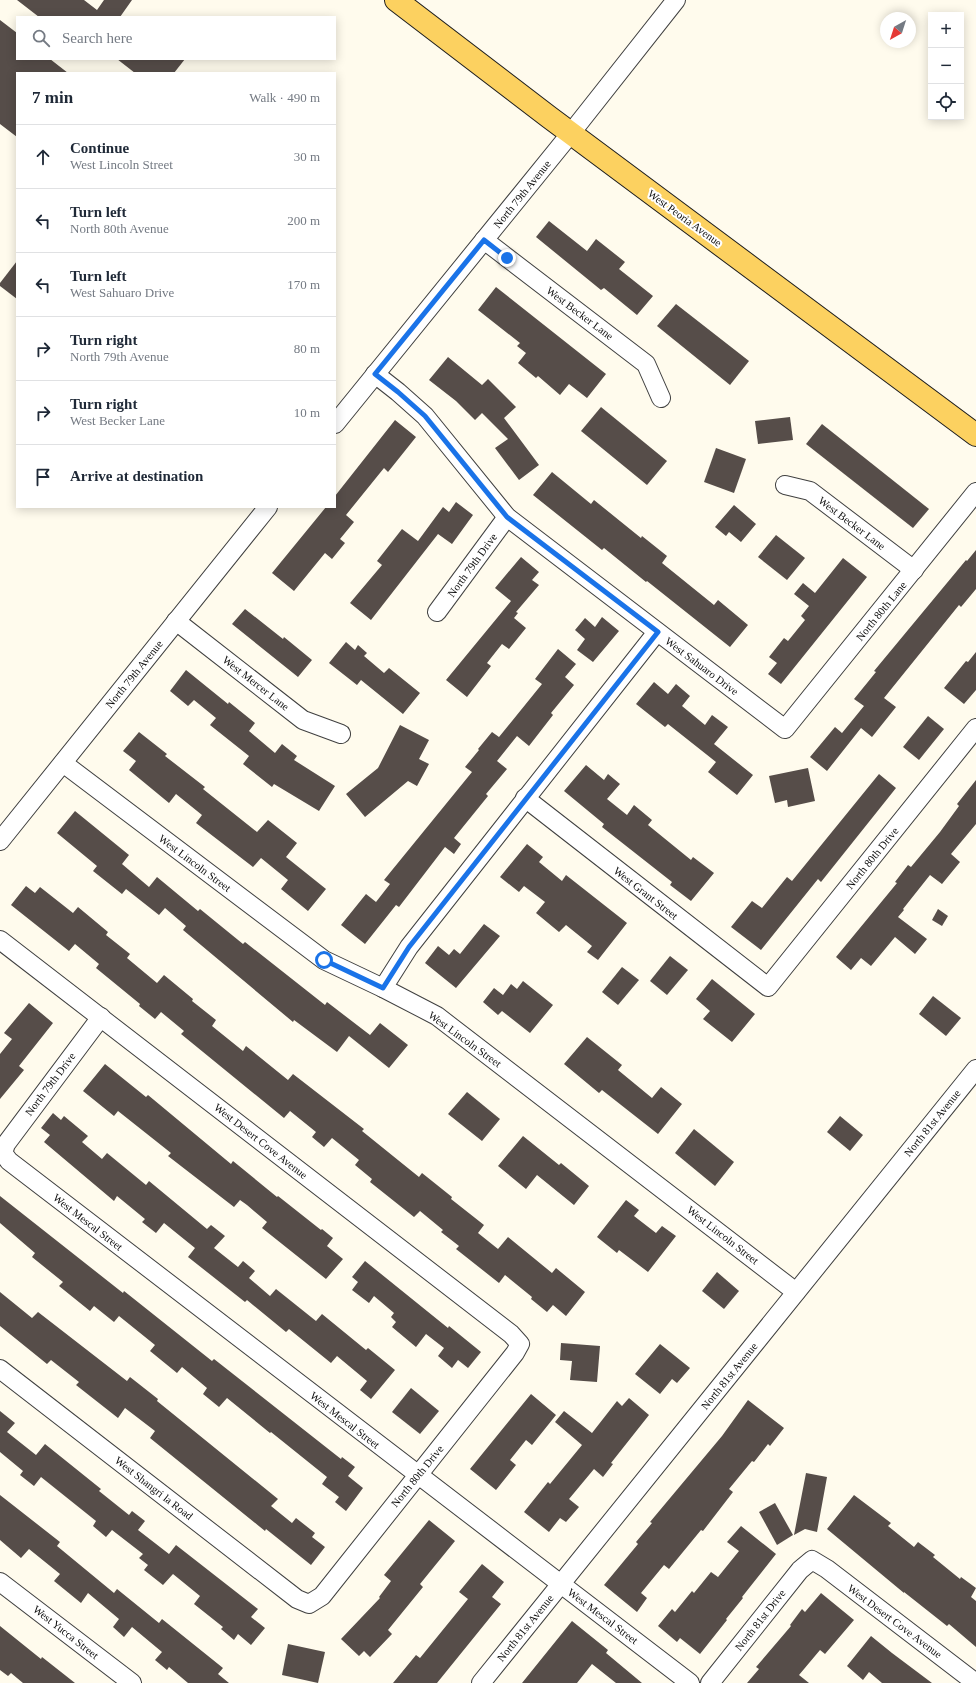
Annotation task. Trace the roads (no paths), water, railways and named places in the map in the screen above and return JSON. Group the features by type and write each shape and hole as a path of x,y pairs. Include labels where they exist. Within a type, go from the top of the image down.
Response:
{"main road":[{"name":"West Peoria Avenue","path":"396,0 976,434"}],"street":[{"name":"North 79th Avenue","path":"336,423 572,133 676,0"},
{"name":"West Becker Lane","path":"484,240 646,364 662,398"},
{"name":"West Sahuaro Drive","path":"375,374 425,416 507,517 785,729"},
{"name":"West Becker Lane","path":"785,484 810,491 914,570"},
{"name":"North 80th Lane","path":"785,729 976,492"},
{"name":"North 79th Avenue","path":"0,842 267,508"},
{"name":"North 79th Drive","path":"437,612 507,517"},
{"name":"West Mercer Lane","path":"176,621 303,720 342,734"},
{"path":"383,988 409,947 525,798 658,632"},
{"name":"North 80th Drive","path":"768,987 976,728"},
{"name":"West Lincoln Street","path":"63,763 324,960 437,1016 796,1292"},
{"name":"West Grant Street","path":"525,798 768,987"},
{"name":"West Desert Cove Avenue","path":"0,940 511,1334 520,1344"},
{"name":"North 79th Drive","path":"3,1153 6,1144 101,1017"},
{"name":"North 81st Avenue","path":"481,1683 976,1069"},
{"name":"West Mescal Street","path":"3,1153 9,1161 690,1683"},
{"name":"North 80th Drive","path":"309,1604 322,1596 515,1353 520,1344"},
{"name":"West Shangri la Road","path":"0,1369 297,1599 309,1604"},
{"name":"West Desert Cove Avenue","path":"812,1560 827,1569 976,1683"},
{"name":"North 81st Drive","path":"710,1683 800,1570 812,1560"},
{"name":"West Yucca Street","path":"0,1582 132,1683"}]}
